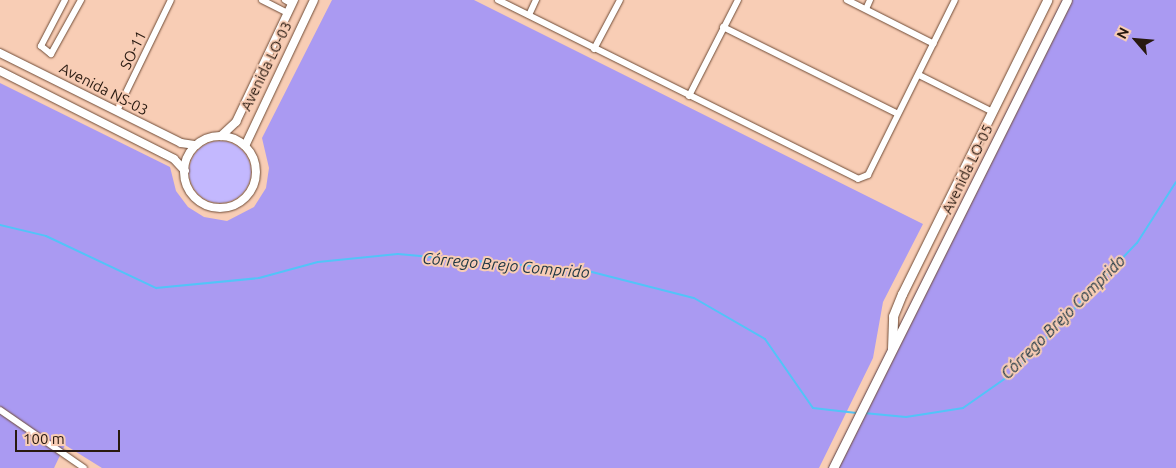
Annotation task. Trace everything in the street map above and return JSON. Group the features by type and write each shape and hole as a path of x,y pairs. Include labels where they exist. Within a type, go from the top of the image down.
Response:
{"main road":[{"name":"Avenida LO-05","path":"892,350 893,316 902,294 1047,0"},
{"name":"Avenida LO-05","path":"833,468 1067,0"}],"street":[{"path":"65,0 41,46 51,54 81,0"},
{"name":"SO-11","path":"117,111 171,0"},
{"path":"262,0 288,13"},
{"path":"285,0 294,2"},
{"name":"Avenida LO-03","path":"245,146 314,0"},
{"path":"498,0 858,179 868,175 955,0"},
{"path":"529,16 536,0"},
{"path":"594,49 620,0"},
{"path":"689,96 738,0"},
{"path":"847,0 934,44"},
{"path":"866,9 870,0"},
{"name":"Avenida LO-03","path":"221,136 236,122 294,2"},
{"path":"723,27 898,114"},
{"name":"Avenida NS-03","path":"0,53 184,145 196,146"},
{"name":"Avenida NS-03","path":"0,71 174,159 185,171 189,189 201,202 214,207 233,205 248,194 255,176 253,158 245,146"},
{"path":"919,75 991,111"},
{"path":"185,171 196,146 221,136 245,146"},
{"path":"0,410 83,467"}],"shaded area":[{"path":"332,0 474,0 923,224 883,302 873,358 819,468 102,468 65,445 54,468 0,468 0,83 170,167 176,191 188,207 204,217 227,221 254,207 266,188 269,168 262,138"},
{"path":"1062,0 1176,0 1176,468 828,468"},
{"path":"220,141 237,146 242,150 246,155 251,172 246,189 242,194 237,198 220,203 203,198 198,194 194,189 189,172 194,155 198,150 203,146"}],"waterway":[{"name":"Córrego Brejo Comprido","path":"864,413 906,417 963,408 1013,373 1137,243 1176,182"},
{"name":"Córrego Brejo Comprido","path":"0,225 46,236 156,288 259,278 318,262 398,254 588,271 694,298 765,339 813,408 857,413"}]}
